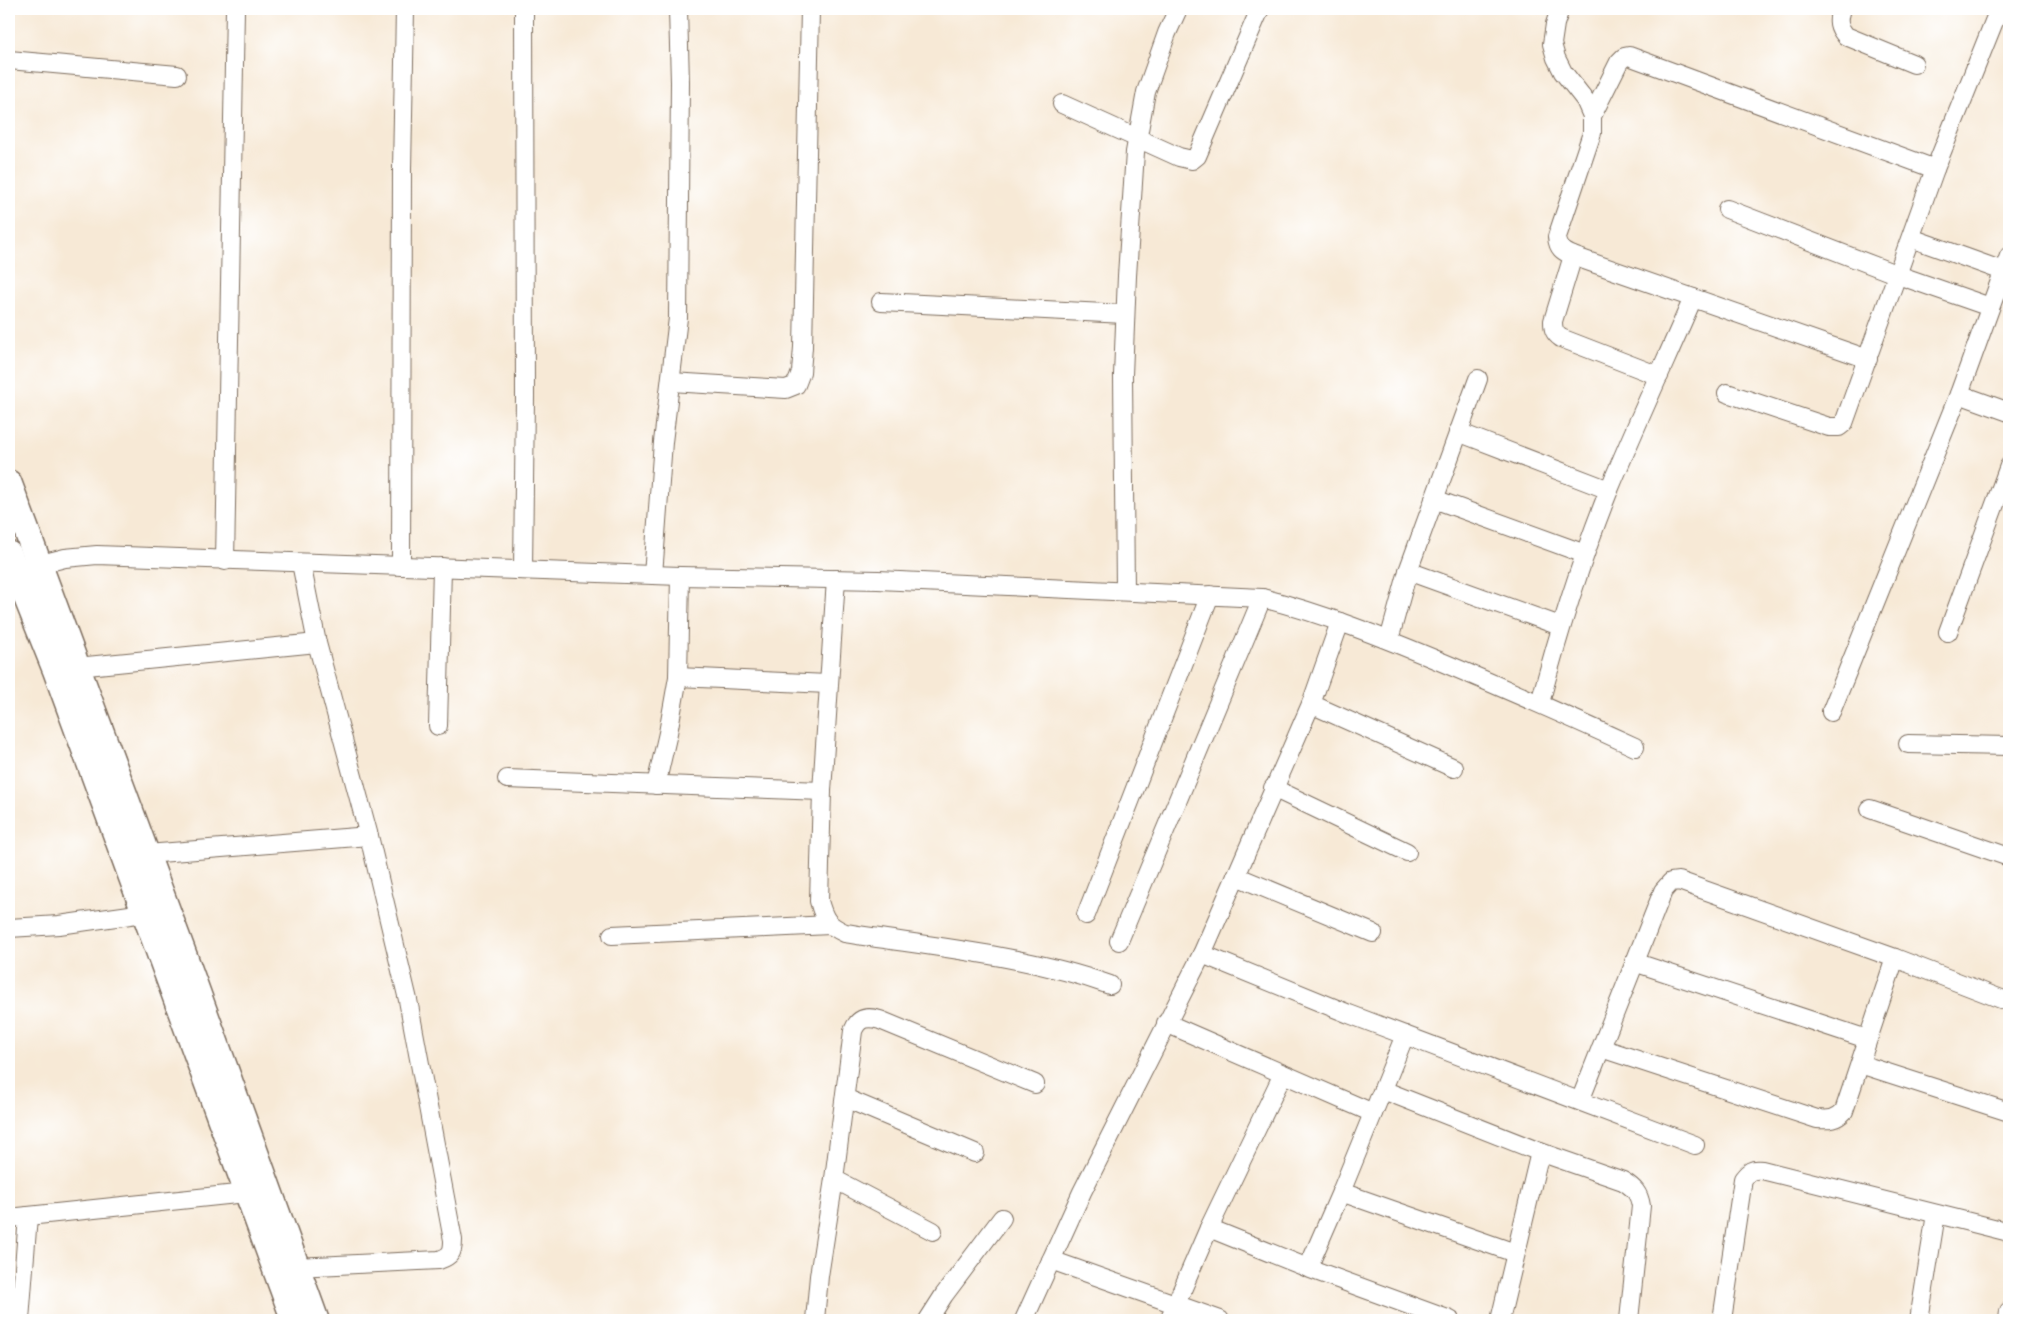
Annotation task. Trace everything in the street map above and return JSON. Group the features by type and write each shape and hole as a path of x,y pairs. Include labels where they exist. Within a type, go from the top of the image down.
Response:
{"main road":[{"path":"9,483 39,564 67,668 144,913 294,1320"},
{"path":"11,566 67,668 147,854 316,1320"}],"street":[{"path":"225,561 235,9"},
{"path":"401,566 402,169 405,9"},
{"path":"522,570 525,396 524,9"},
{"path":"653,575 663,442 678,318 680,82 678,9"},
{"path":"671,382 786,389 796,385 801,372 804,338 810,9"},
{"path":"1125,591 1123,375 1125,314 1137,138 1146,92 1167,33 1178,9"},
{"path":"1062,104 1179,158 1192,160 1197,156 1260,9"},
{"path":"1560,9 1555,24 1552,44 1563,72 1586,100 1592,116 1592,133 1557,237 1558,246 1573,256 1868,359"},
{"path":"1841,9 1838,17 1839,28 1846,36 1914,64"},
{"path":"1727,393 1829,427 1839,427 1844,423 1935,169 1999,9"},
{"path":"1592,116 1619,62 1624,57 1629,56 1935,169"},
{"path":"9,60 177,75"},
{"path":"1727,209 1898,275 1990,307"},
{"path":"1831,712 1959,394 2006,263 1911,238"},
{"path":"1573,256 1553,321 1553,329 1556,334 1561,338 1659,376"},
{"path":"1540,703 1560,626 1585,554 1610,490 1693,298"},
{"path":"881,302 1125,314"},
{"path":"1389,640 1408,571 1478,378"},
{"path":"1959,394 2009,412"},
{"path":"1458,432 1610,490"},
{"path":"1948,632 2009,466"},
{"path":"1434,499 1585,554"},
{"path":"11,566 39,564 65,558 97,555 680,576 836,579 1262,598 1302,608 1389,640 1540,703 1636,747"},
{"path":"296,1266 439,1260 448,1257 453,1252 453,1240 408,1000 369,836 317,643 301,562"},
{"path":"438,726 442,567"},
{"path":"1408,571 1560,626"},
{"path":"656,785 678,677 680,576"},
{"path":"836,579 822,791 819,901 824,918 834,928 845,933 1039,964 1083,976 1110,986"},
{"path":"1086,915 1210,595"},
{"path":"1119,941 1262,598"},
{"path":"1024,1320 1082,1192 1202,954 1311,704 1340,622"},
{"path":"67,668 317,643"},
{"path":"678,677 828,684"},
{"path":"1311,704 1454,768"},
{"path":"1908,744 2009,746"},
{"path":"507,779 822,791"},
{"path":"1273,788 1407,852"},
{"path":"1870,809 2009,857"},
{"path":"147,854 369,836"},
{"path":"1236,876 1373,933"},
{"path":"1580,1101 1663,891 1671,882 1679,881 1895,958 2009,1002"},
{"path":"9,928 59,925 144,913"},
{"path":"612,935 830,924"},
{"path":"1202,954 1405,1035 1695,1145"},
{"path":"1601,1048 1817,1119 1838,1118 1844,1111 1895,958"},
{"path":"1634,962 1867,1040"},
{"path":"815,1320 819,1276 834,1179 853,1031 856,1023 861,1019 870,1017 1035,1084"},
{"path":"1166,1023 1373,1113"},
{"path":"1308,1268 1342,1192 1405,1035"},
{"path":"1860,1064 2009,1112"},
{"path":"1169,1320 1209,1228 1283,1074"},
{"path":"1383,1090 1540,1152 1623,1181 1633,1187 1639,1195 1641,1206 1629,1320"},
{"path":"844,1098 975,1153"},
{"path":"1500,1320 1540,1152"},
{"path":"1722,1320 1744,1179 1748,1171 1762,1170 2009,1232"},
{"path":"834,1179 933,1231"},
{"path":"1342,1192 1515,1253"},
{"path":"9,1218 246,1193"},
{"path":"1919,1320 1936,1214"},
{"path":"20,1320 28,1216"},
{"path":"928,1320 944,1295 1002,1218"},
{"path":"1209,1228 1308,1268 1450,1320"},
{"path":"1051,1260 1220,1320"},
{"path":"2008,1320 2009,1311"}]}
